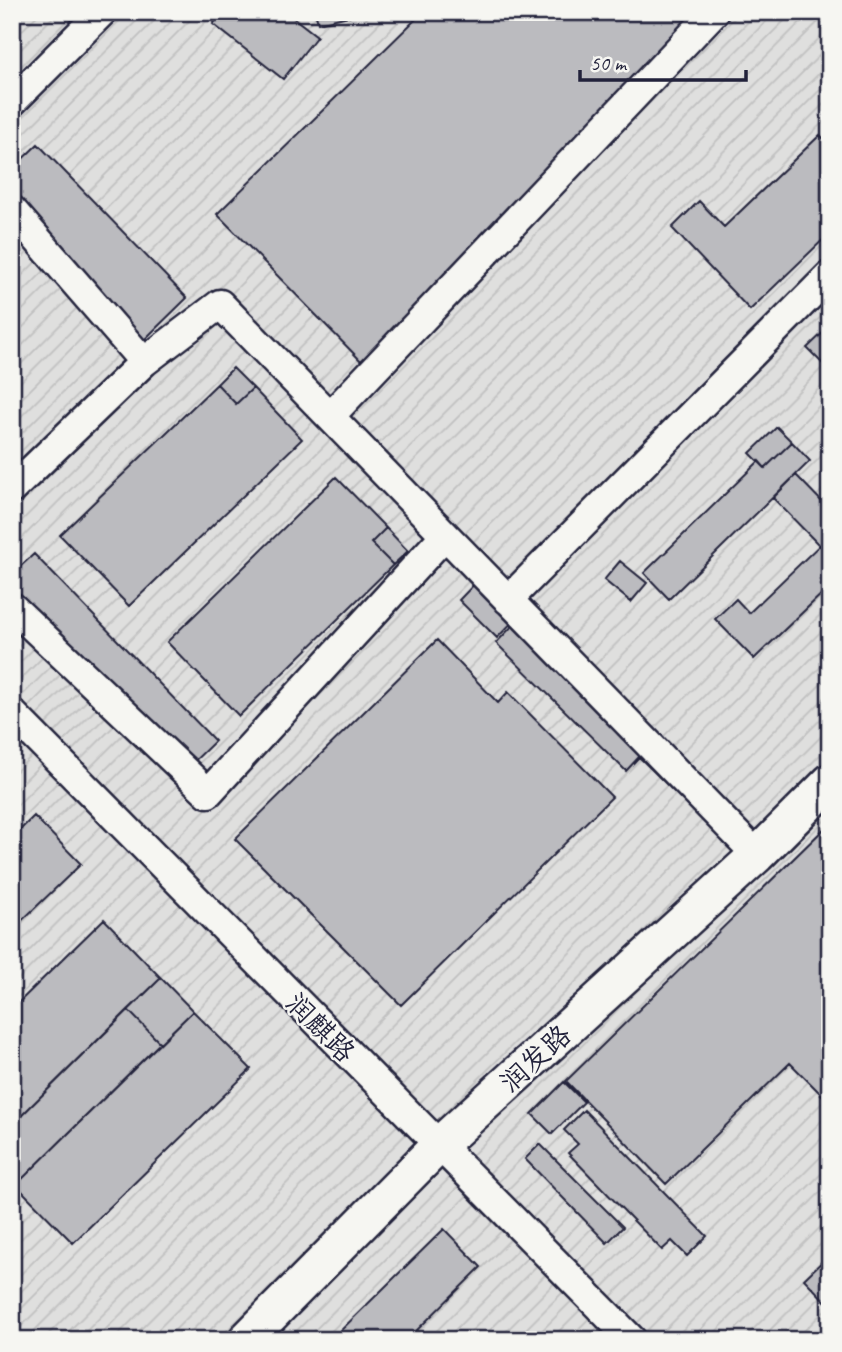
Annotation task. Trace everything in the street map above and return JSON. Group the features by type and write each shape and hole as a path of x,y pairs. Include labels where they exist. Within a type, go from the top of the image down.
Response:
{"main road":[{"name":"润发路","path":"246,1340 438,1146 757,855 830,782"}],"street":[{"path":"12,102 102,12"},
{"path":"330,416 715,12"},
{"path":"12,210 144,362"},
{"path":"508,600 830,275"},
{"path":"12,489 144,362 220,303 757,855"},
{"path":"12,607 208,793 445,535"},
{"name":"润麒路","path":"12,713 632,1340"}],"shaded area":[{"path":"12,12 830,12 830,1340 12,1340"}],"building":[{"path":"223,12 247,12 255,19 260,12 286,12 317,36 283,79 213,24"},
{"path":"315,12 362,12 362,13 318,23"},
{"path":"423,12 723,12 365,365 217,214"},
{"path":"820,135 830,145 830,233 750,310 672,228 699,201 724,227"},
{"path":"38,144 187,298 143,341 12,207 12,169"},
{"path":"830,326 830,371 807,348"},
{"path":"233,368 253,388 236,404 217,384"},
{"path":"217,384 236,404 253,388 302,439 129,606 60,535"},
{"path":"777,427 792,442 765,468 750,453"},
{"path":"792,442 810,461 669,599 644,573 759,461 765,468"},
{"path":"796,475 830,510 830,536 820,546 773,498"},
{"path":"336,477 386,528 371,543 393,565 239,716 167,642"},
{"path":"386,528 408,551 393,565 371,543"},
{"path":"830,535 830,586 754,659 715,619 736,599 749,613"},
{"path":"34,554 215,741 174,781 12,614 12,574"},
{"path":"620,561 647,583 631,602 604,580"},
{"path":"482,576 520,614 497,638 459,600"},
{"path":"520,618 710,804 698,815 639,757 626,771 496,643"},
{"path":"437,640 498,703 508,692 612,797 401,1005 235,839"},
{"path":"34,816 81,864 12,930 12,838"},
{"path":"830,823 830,1103 790,1063 666,1184 566,1081"},
{"path":"104,919 161,978 12,1125 12,1009"},
{"path":"161,978 193,1011 160,1043 128,1010"},
{"path":"128,1010 160,1043 16,1185 12,1182 12,1125"},
{"path":"193,1011 251,1069 73,1243 16,1185"},
{"path":"564,1082 584,1102 552,1134 532,1114"},
{"path":"584,1110 707,1236 687,1256 672,1241 662,1250 568,1153 578,1144 564,1130"},
{"path":"540,1144 623,1227 607,1243 525,1159"},
{"path":"444,1229 481,1267 407,1340 331,1340"},
{"path":"830,1254 830,1306 804,1279"}]}
